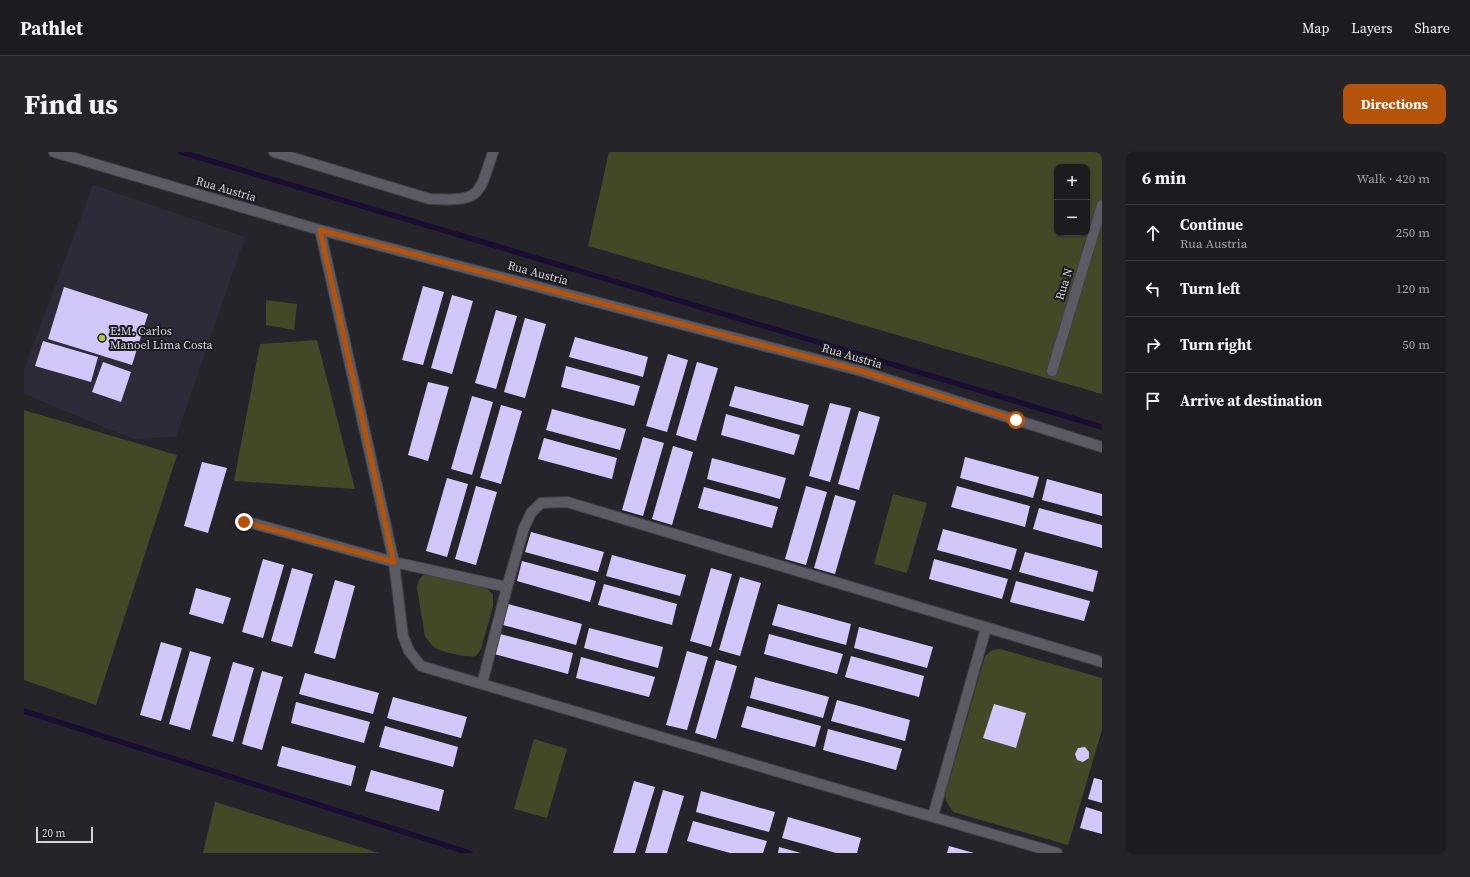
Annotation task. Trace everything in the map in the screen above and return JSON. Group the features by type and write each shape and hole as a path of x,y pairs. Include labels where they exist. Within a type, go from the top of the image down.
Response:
{"street":[{"name":"Rua Austria","path":"54,152 320,230 861,371 1102,446"},
{"path":"274,152 430,198 452,200 468,198 476,194 482,185 493,152"},
{"name":"Rua N","path":"1052,371 1102,205"},
{"path":"320,230 394,562 403,636 409,651 421,666 1057,853"},
{"path":"482,684 507,587 524,528 531,513 541,503 567,502 1102,662"},
{"path":"244,522 394,562 507,587"},
{"path":"932,816 986,628"}],"shaded area":[{"path":"93,185 245,237 176,437 133,439 24,394 24,370"}],"green space":[{"path":"609,152 1102,152 1102,394 588,246"},
{"path":"266,300 297,304 294,330 266,325"},
{"path":"317,340 355,489 234,481 260,344"},
{"path":"24,410 177,455 96,705 24,680"},
{"path":"893,494 927,503 907,573 874,564"},
{"path":"429,573 486,587 493,595 493,606 481,649 476,656 449,653 439,650 434,647 425,636 417,588 420,578"},
{"path":"1000,649 1102,678 1102,730 1068,845 953,812 946,801 945,795 985,656 992,650"},
{"path":"534,739 567,749 547,818 514,809"},
{"path":"215,802 379,853 203,853"}],"building":[{"path":"423,286 444,292 423,365 402,360"},
{"path":"64,287 148,314 132,365 48,339"},
{"path":"452,295 473,301 452,374 431,368"},
{"path":"496,310 517,316 496,389 475,383"},
{"path":"525,318 546,324 525,398 504,392"},
{"path":"575,337 648,357 643,377 569,357"},
{"path":"43,341 98,357 91,382 35,366"},
{"path":"668,354 688,360 667,432 646,426"},
{"path":"103,362 131,372 121,402 92,392"},
{"path":"697,362 718,368 696,441 676,435"},
{"path":"566,366 640,386 634,406 561,387"},
{"path":"428,382 449,387 428,461 408,455"},
{"path":"735,386 809,405 803,426 729,406"},
{"path":"472,396 493,402 472,475 451,469"},
{"path":"830,403 851,408 830,482 809,476"},
{"path":"501,405 522,411 501,484 480,478"},
{"path":"552,409 626,429 620,450 546,430"},
{"path":"859,411 880,417 859,490 838,484"},
{"path":"726,414 800,435 794,455 721,435"},
{"path":"643,437 664,443 643,516 622,510"},
{"path":"544,438 617,458 612,479 538,459"},
{"path":"673,446 693,452 672,525 652,519"},
{"path":"965,457 1039,477 1033,498 960,478"},
{"path":"712,458 786,478 780,499 707,479"},
{"path":"202,462 227,468 208,533 184,526"},
{"path":"447,478 468,484 447,557 426,551"},
{"path":"1047,479 1102,494 1102,516 1042,500"},
{"path":"476,486 497,492 476,565 455,559"},
{"path":"806,486 827,492 806,565 785,559"},
{"path":"957,486 1030,506 1025,527 951,507"},
{"path":"704,487 778,507 772,528 698,508"},
{"path":"835,495 856,501 835,574 814,568"},
{"path":"1039,508 1102,525 1102,548 1033,529"},
{"path":"943,529 1017,549 1011,570 937,550"},
{"path":"531,532 604,552 598,572 525,552"},
{"path":"1025,552 1098,571 1093,592 1019,572"},
{"path":"612,555 686,575 680,596 606,576"},
{"path":"263,559 284,565 263,638 242,632"},
{"path":"934,559 1008,579 1002,599 929,579"},
{"path":"522,561 596,581 590,602 517,581"},
{"path":"292,568 313,574 292,647 271,641"},
{"path":"711,568 732,574 711,647 690,641"},
{"path":"740,577 761,583 740,656 719,650"},
{"path":"335,580 355,586 335,659 314,653"},
{"path":"1016,581 1090,601 1084,621 1010,602"},
{"path":"604,584 677,604 672,625 598,605"},
{"path":"196,588 231,598 223,624 189,614"},
{"path":"508,604 582,624 576,645 503,625"},
{"path":"778,604 851,624 846,645 772,625"},
{"path":"859,627 933,647 927,668 854,648"},
{"path":"589,628 663,647 658,668 584,648"},
{"path":"500,634 573,653 568,674 494,654"},
{"path":"769,634 843,654 837,674 764,654"},
{"path":"161,642 182,648 161,721 140,715"},
{"path":"190,651 211,657 190,730 169,724"},
{"path":"687,651 708,657 687,730 666,725"},
{"path":"851,656 924,676 919,697 845,677"},
{"path":"581,657 655,677 649,697 576,678"},
{"path":"716,660 737,666 716,739 695,733"},
{"path":"233,662 254,668 233,742 212,736"},
{"path":"262,671 283,677 262,750 242,744"},
{"path":"305,673 379,693 373,714 299,694"},
{"path":"755,677 829,697 823,718 750,698"},
{"path":"393,697 467,717 461,738 387,718"},
{"path":"837,700 910,720 905,741 831,721"},
{"path":"296,702 370,722 364,743 291,723"},
{"path":"994,704 1026,713 1016,748 983,738"},
{"path":"747,706 821,726 815,747 741,727"},
{"path":"385,726 458,747 453,767 379,747"},
{"path":"828,729 902,749 896,770 823,750"},
{"path":"282,746 356,766 351,786 277,766"},
{"path":"1085,747 1089,752 1089,758 1083,762 1077,760 1075,754 1078,748"},
{"path":"371,770 444,790 439,811 365,791"},
{"path":"1094,778 1102,780 1102,803 1088,799"},
{"path":"634,781 655,787 635,853 613,853"},
{"path":"663,790 684,796 667,853 645,853"},
{"path":"701,791 775,812 769,832 696,812"},
{"path":"1086,807 1102,812 1102,834 1080,828"},
{"path":"788,817 861,838 857,853 836,853 782,838"},
{"path":"693,821 767,841 763,853 730,853 687,841"},
{"path":"949,846 974,853 947,853"},
{"path":"779,847 801,853 778,853"}],"waterway":[{"path":"181,152 1102,427"},
{"path":"24,711 470,853"}],"place":[{"name":"E.M. Carlos Manoel Lima Costa","path":"102,338"}],"route":[{"path":"244,522 394,562 320,230 861,371 1016,420"}]}
